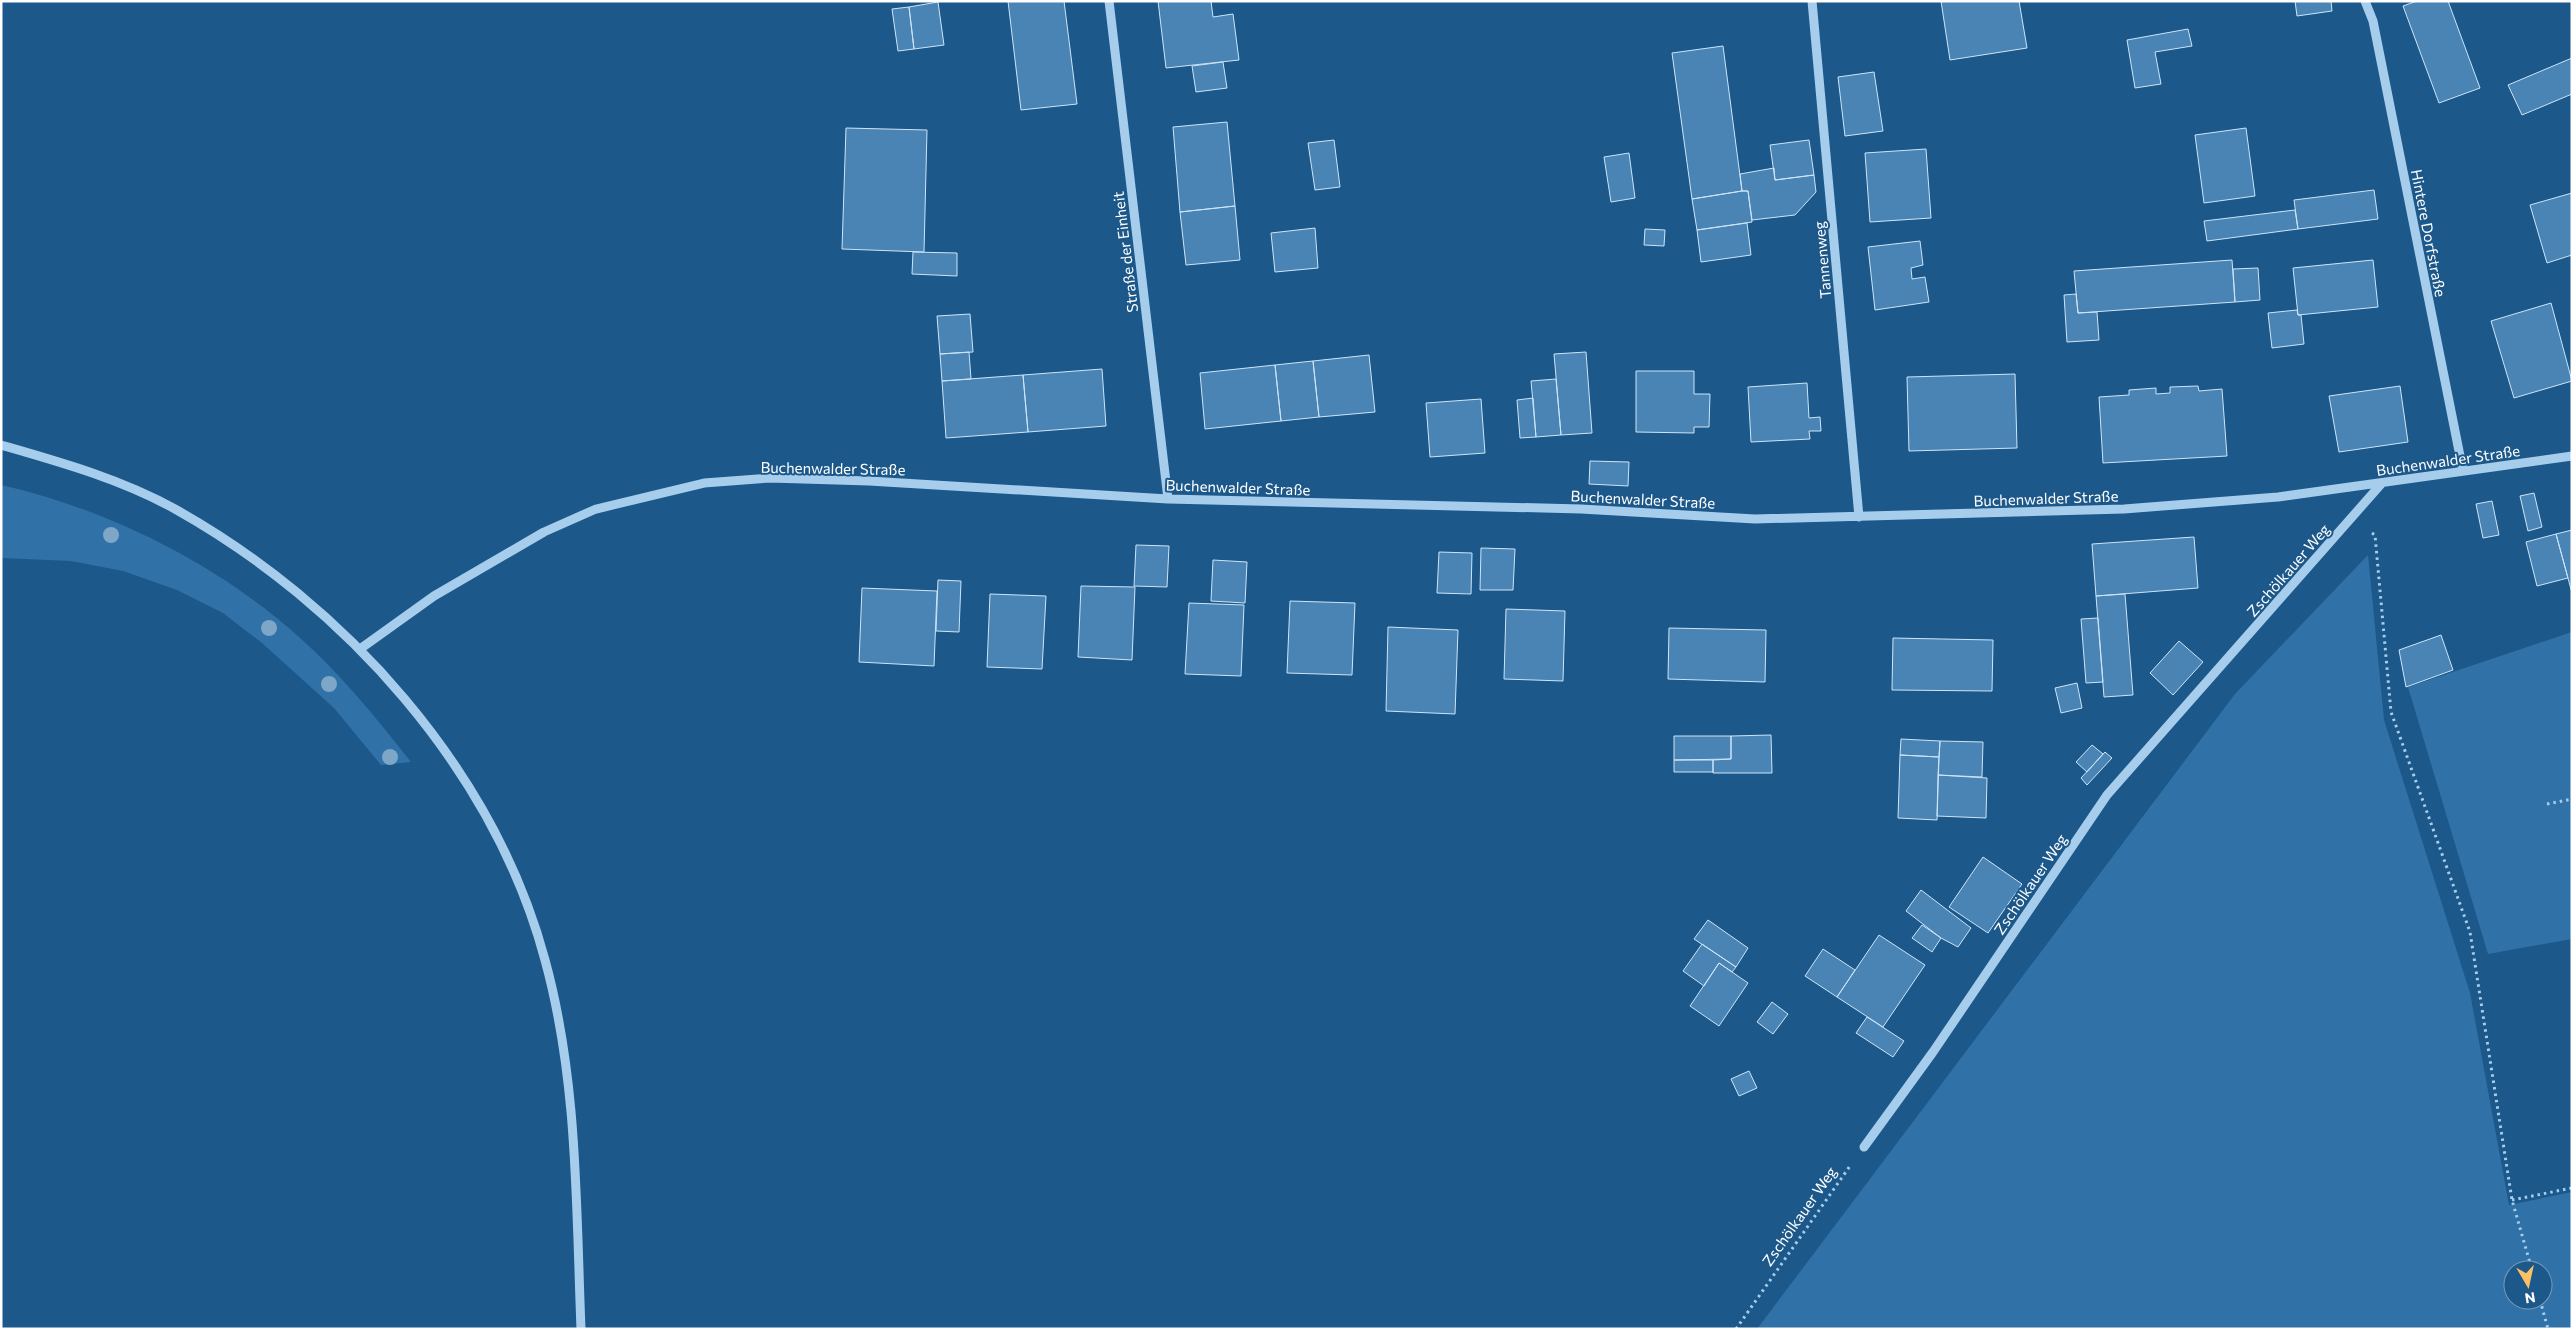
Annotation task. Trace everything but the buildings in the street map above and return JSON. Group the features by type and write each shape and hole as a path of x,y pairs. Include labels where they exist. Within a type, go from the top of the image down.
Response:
{"street":[{"name":"Straße der Einheit","path":"1109,1 1168,499"},
{"name":"Tannenweg","path":"1812,1 1858,517"},
{"name":"Hintere Dorfstraße","path":"2365,1 2373,21 2463,471"},
{"path":"1,445 85,470 174,508 243,552 303,596 360,649 416,712 468,785 523,891 545,960 559,1022 572,1109 581,1329"},
{"name":"Buchenwalder Straße","path":"360,649 434,596 544,532 596,509 704,483 770,478 869,481 1168,499 1582,509 1755,519 2124,509 2278,497 2572,456"},
{"name":"Zschölkauer Weg","path":"1864,1148 1933,1052 2107,796 2382,483"}],"path":[{"path":"2353,518 2375,535 2391,712 2470,932 2512,1200 2529,1260"},
{"path":"2547,804 2572,799"},
{"name":"Zschölkauer Weg","path":"1736,1329 1864,1148"},
{"path":"2512,1200 2572,1188"},
{"path":"2543,1310 2548,1329"}],"shaded area":[{"path":"1,485 41,495 121,524 197,563 233,586 267,610 314,651 358,697 411,762 381,765 334,708 262,643 223,613 177,590 123,571 71,561 1,558"},
{"path":"2368,555 2384,720 2470,993 2509,1205 2572,1192 2572,1329 1757,1329 2235,694"},
{"path":"2572,632 2572,939 2488,954 2408,687"}]}
